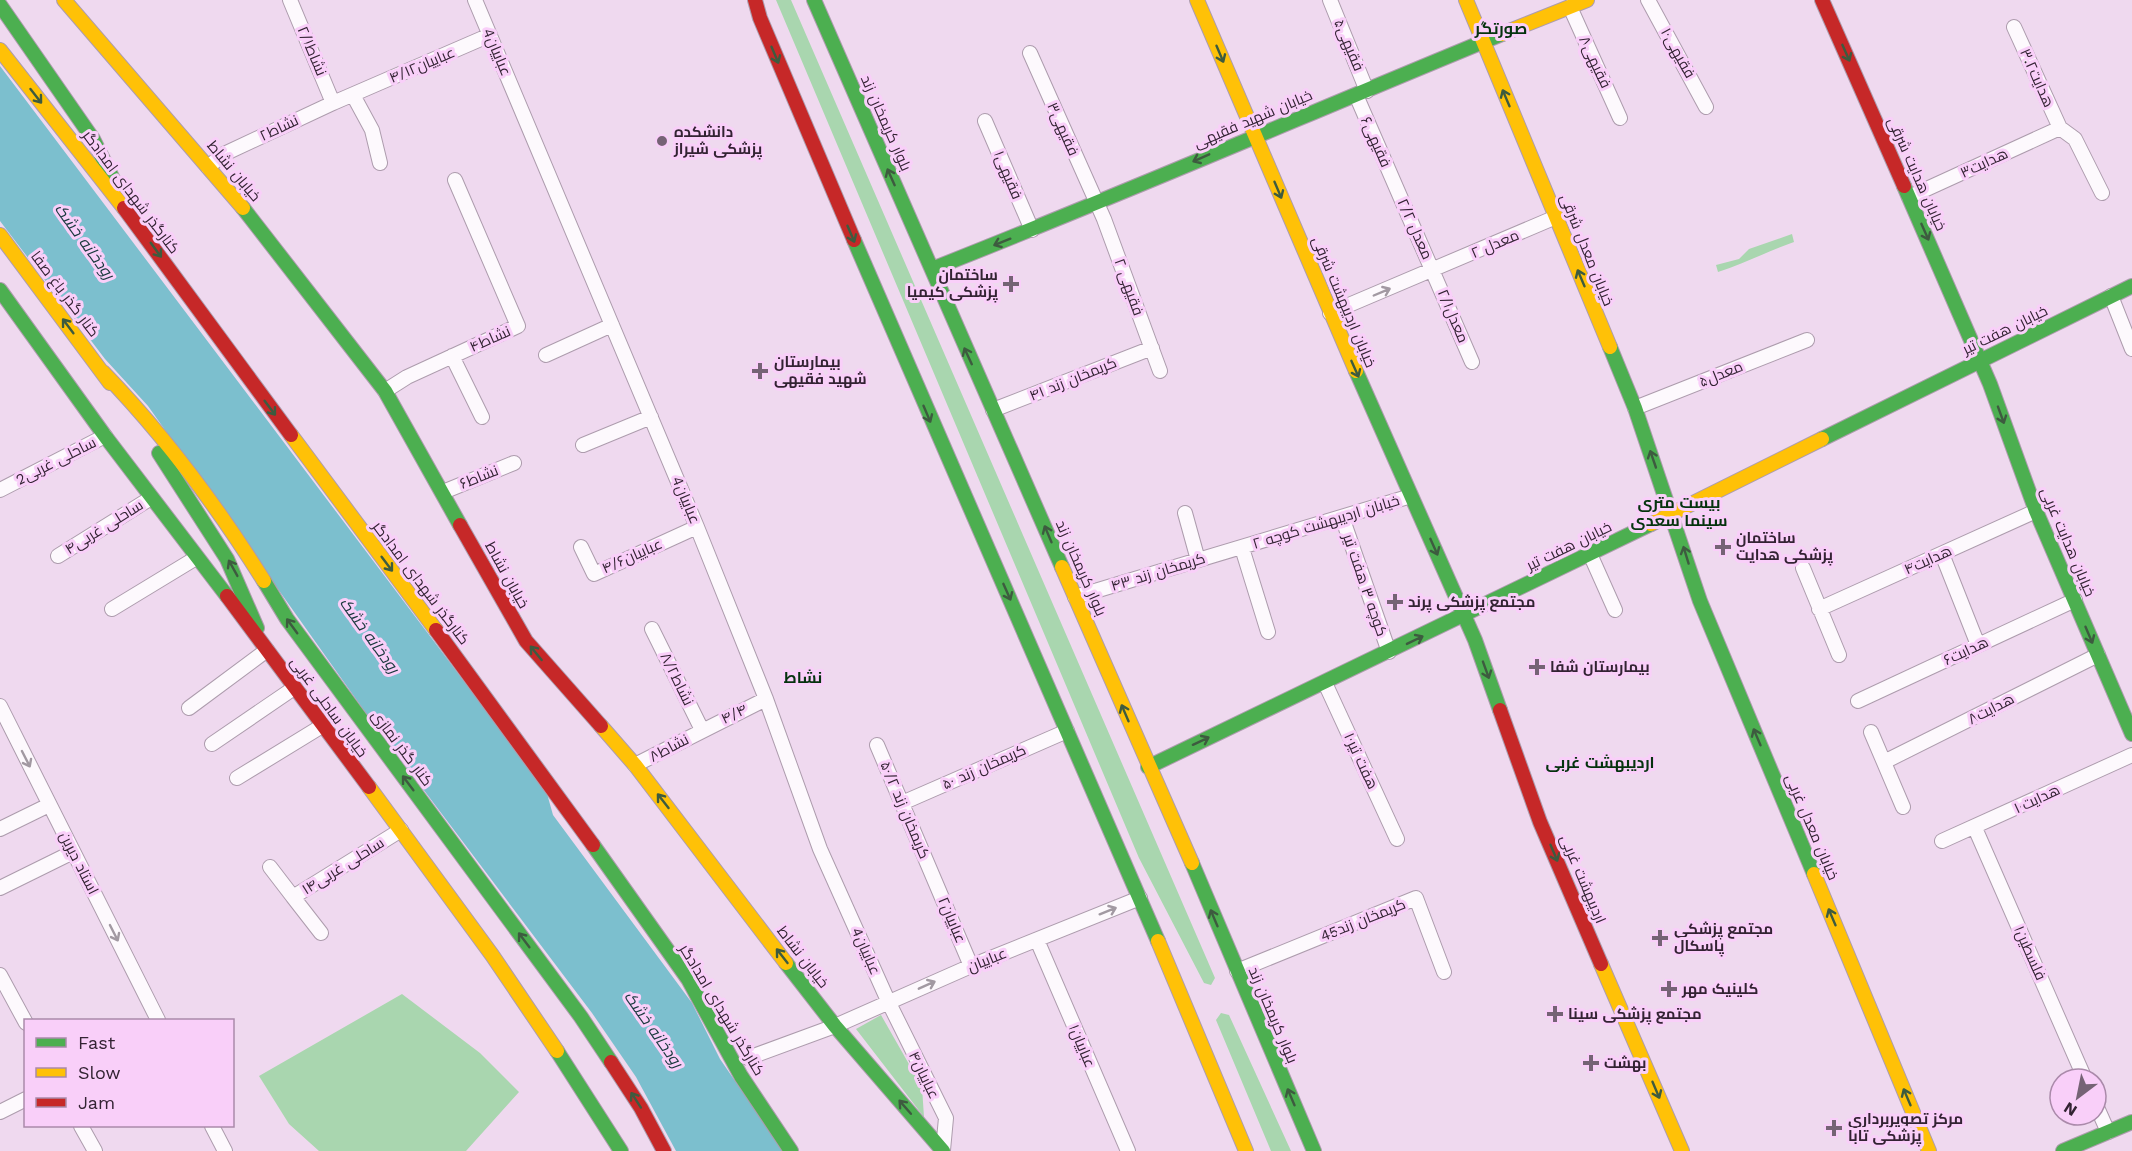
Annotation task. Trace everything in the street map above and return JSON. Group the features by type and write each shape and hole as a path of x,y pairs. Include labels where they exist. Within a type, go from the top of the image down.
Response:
{"main road":[{"name":"خیابان نشاط","path":"64,0 208,167 345,336 385,391 526,640 635,765 835,1026 943,1151"},
{"path":"755,0 760,18 909,372 1140,898 1246,1151"},
{"name":"بلوار کریمخان زند","path":"814,0 1314,1151"},
{"name":"خیابان اردیبهشت شرقی","path":"1197,0 1330,313 1464,616"},
{"name":"خیابان معدل شرقی","path":"1466,0 1635,408 1672,514"},
{"name":"خیابان شهید فقیهی","path":"932,269 1096,204 1587,0"},
{"name":"خیابان هدایت شرقی","path":"1822,0 1980,361"},
{"path":"1,4 93,139 131,217"},
{"name":"کنارگذر شهدای امدادگر","path":"0,50 131,217 542,773 688,979 741,1076 791,1151"},
{"name":"کنار گذر باغ صفا","path":"0,235 103,372"},
{"name":"خیابان هفت تیر","path":"1148,766 1464,616 2132,286"},
{"name":"خیابان ساحلی غربی","path":"0,290 105,436 265,646 492,955 585,1092 621,1151"},
{"name":"خیابان هدایت غربی","path":"1980,361 2036,511 2132,734"},
{"path":"103,372 208,524 243,587 265,646"},
{"name":"کنار گذر نمازی","path":"103,372 147,417 224,518 287,619 581,1017 641,1108 664,1151"},
{"name":"خیابان معدل غربی","path":"1672,514 1700,601 1929,1151"},
{"name":"اردیبهشت غربی","path":"1464,616 1475,640 1540,822 1682,1151"},
{"path":"2063,1151 2132,1122"}],"street":[{"name":"نشاط۲/۱","path":"290,0 333,103"},
{"name":"عباییان4","path":"475,0 697,527 766,699 820,849 888,1003"},
{"name":"فقیهی۵","path":"1330,0 1362,93"},
{"name":"فقیهی۱۰","path":"1648,0 1706,107"},
{"name":"فقیهی۸","path":"1570,7 1620,117"},
{"name":"هدایت۳.۲","path":"2014,27 2060,128 2075,140 2102,193"},
{"name":"عباییان۴/۱۲","path":"353,95 490,35"},
{"name":"فقیهی۳","path":"1030,53 1096,204"},
{"name":"فقیهی۶","path":"1362,93 1397,189"},
{"name":"نشاط۲","path":"208,167 224,154 353,95"},
{"path":"353,95 372,130 380,163"},
{"name":"فقیهی۱","path":"985,121 1032,230"},
{"name":"هدایت۳","path":"1909,197 2060,128"},
{"name":"نشاط۴","path":"385,391 452,356 518,326 455,180"},
{"name":"معدل ۲/۲","path":"1397,189 1433,270"},
{"name":"۲ فقیهی","path":"1096,204 1104,219 1160,371"},
{"name":"معدل ۲","path":"1330,313 1556,217"},
{"name":"۲/۱معدل","path":"1433,270 1472,362"},
{"path":"2111,296 2132,349"},
{"path":"546,355 612,326"},
{"name":"معدل۵","path":"1635,408 1807,340"},
{"name":"کریمخان زند ۴۱","path":"993,410 1152,348"},
{"path":"452,356 482,417"},
{"path":"583,445 651,417"},
{"name":"2ساحلی غربی","path":"4,488 105,436"},
{"name":"نشاط۶","path":"443,492 514,463"},
{"name":"خیابان اردیبهشت کوچه ۲","path":"1242,548 1411,496"},
{"name":"ساحلی غربی۴","path":"58,556 151,498"},
{"name":"هدایت۴","path":"1820,609 2036,511"},
{"path":"1185,513 1198,560"},
{"name":"کوچه ۳ هفت تیر","path":"1342,517 1389,652"},
{"name":"عباییان۴/۶","path":"581,547 594,574 697,527"},
{"path":"1242,548 1268,632"},
{"name":"کریمخان زند ۴۳","path":"1075,597 1242,548"},
{"path":"1590,554 1615,610"},
{"path":"1942,554 1978,645"},
{"path":"112,609 196,558"},
{"path":"1803,568 1839,655"},
{"name":"هدایت۶","path":"1858,701 2075,600"},
{"name":"نشاط۸/۲","path":"652,629 702,730"},
{"path":"189,708 265,646"},
{"name":"هدایت۸","path":"1884,762 2098,655"},
{"name":"۱۰هفت تیر","path":"1324,683 1397,839"},
{"path":"212,744 294,688"},
{"name":"۴/۴","path":"702,730 766,699"},
{"name":"استاد دیرین","path":"0,706 157,1019"},
{"path":"237,778 322,726"},
{"name":"نشاط۸","path":"635,765 702,730"},
{"name":"کریمخان زند ۵۰","path":"902,803 1066,731"},
{"path":"1871,732 1903,807"},
{"name":"کریمخان زند ۵۰/۲","path":"877,745 933,874"},
{"name":"هدایت۱۰","path":"1942,841 2132,755"},
{"path":"0,829 49,805"},
{"name":"فلسطین۱","path":"1975,828 2080,1067"},
{"name":"ساحلی غربی۱۴","path":"321,933 293,897 401,830"},
{"path":"0,888 73,852"},
{"path":"270,867 293,897"},
{"name":"عباییان۲","path":"933,874 972,966"},
{"name":"عباییان","path":"748,1058 835,1026 972,966 1140,898"},
{"name":"کریمخان زند45","path":"1237,971 1416,898 1444,972"},
{"name":"عباییان۱","path":"1036,940 1128,1151"},
{"path":"0,975 24,1019"},
{"name":"عباییان۴","path":"888,1003 946,1118 943,1151"},
{"path":"0,1112 24,1100"},
{"path":"82,1127 95,1151"},
{"path":"213,1127 225,1151"},
{"path":"2106,1127 2108,1132"}],"green space":[{"path":"776,0 791,0 1215,978 1211,985 1204,983 1139,858"},
{"path":"1792,234 1794,242 1718,272 1716,265 1739,259 1749,249"},
{"path":"402,994 480,1053 519,1092 466,1151 319,1151 289,1124 259,1076"},
{"path":"1221,1013 1229,1015 1291,1151 1271,1151 1216,1020"},
{"path":"881,1015 922,1087 924,1117 856,1029"}],"water":[{"name":"رودخانه خشک","path":"0,66 546,790 553,815 692,1003 720,1059 783,1151 676,1151 636,1077 592,1013 368,716 148,406 105,359 0,221"}],"traffic: fast":[{"path":"814,0 1062,567"},
{"path":"0,5 93,139 114,181"},
{"path":"932,269 1502,34"},
{"path":"1904,186 1990,384 2036,511 2132,734"},
{"path":"243,208 385,391 460,525"},
{"path":"854,240 1158,941"},
{"path":"1822,439 2132,286"},
{"path":"0,290 105,436 227,596"},
{"path":"1610,347 1635,408 1700,601 1814,874"},
{"path":"1356,371 1475,640 1500,710"},
{"path":"159,453 227,559 257,628"},
{"path":"1148,767 1651,524"},
{"path":"264,581 287,619 581,1017 611,1062"},
{"path":"593,845 688,979 741,1076 791,1151"},
{"path":"1192,863 1314,1151"},
{"path":"786,963 835,1026 943,1151"},
{"path":"557,1051 621,1151"},
{"path":"2063,1151 2132,1122"}],"traffic: slow":[{"path":"64,0 243,208"},
{"path":"1197,0 1356,371"},
{"path":"1466,0 1610,347"},
{"path":"1502,34 1587,0"},
{"path":"0,50 124,208"},
{"path":"0,235 110,383"},
{"path":"103,372 169,446 228,526 264,581"},
{"path":"291,435 436,630"},
{"path":"1651,524 1822,439"},
{"path":"1062,567 1192,863"},
{"path":"601,726 635,765 786,963"},
{"path":"369,787 492,955 557,1051"},
{"path":"1814,874 1929,1151"},
{"path":"1158,941 1246,1151"},
{"path":"1601,964 1682,1151"}],"traffic: jam":[{"path":"755,0 760,18 854,240"},
{"path":"1822,0 1904,186"},
{"path":"124,208 291,435"},
{"path":"460,525 526,641 601,726"},
{"path":"227,596 369,787"},
{"path":"436,630 593,845"},
{"path":"1500,710 1540,822 1601,964"},
{"path":"611,1062 641,1108 664,1151"}],"place":[{"name":"دانشکده پزشکی شیراز","path":"662,141"},
{"name":"ساختمان پزشکی کیمیا","path":"1011,284"},
{"name":"بیمارستان شهید فقیهی","path":"760,371"},
{"name":"ساختمان پزشکی هدایت","path":"1723,547"},
{"name":"مجتمع پزشکی پرند","path":"1395,602"},
{"name":"بیمارستان شفا","path":"1537,667"},
{"name":"مجتمع پزشکی پاسکال","path":"1660,938"},
{"name":"کلینیک مهر","path":"1669,989"},
{"name":"مجتمع پزشکی سینا","path":"1555,1014"},
{"name":"بهشت","path":"1591,1063"},
{"name":"مرکز تصویربرداری پزشکی تابا","path":"1834,1128"}],"district":[{"name":"صورتگر","path":"1501,28"},
{"name":"بیست متری سینما سعدی","path":"1679,511"},
{"name":"نشاط","path":"803,677"},
{"name":"اردیبهشت غربی","path":"1600,762"}]}
